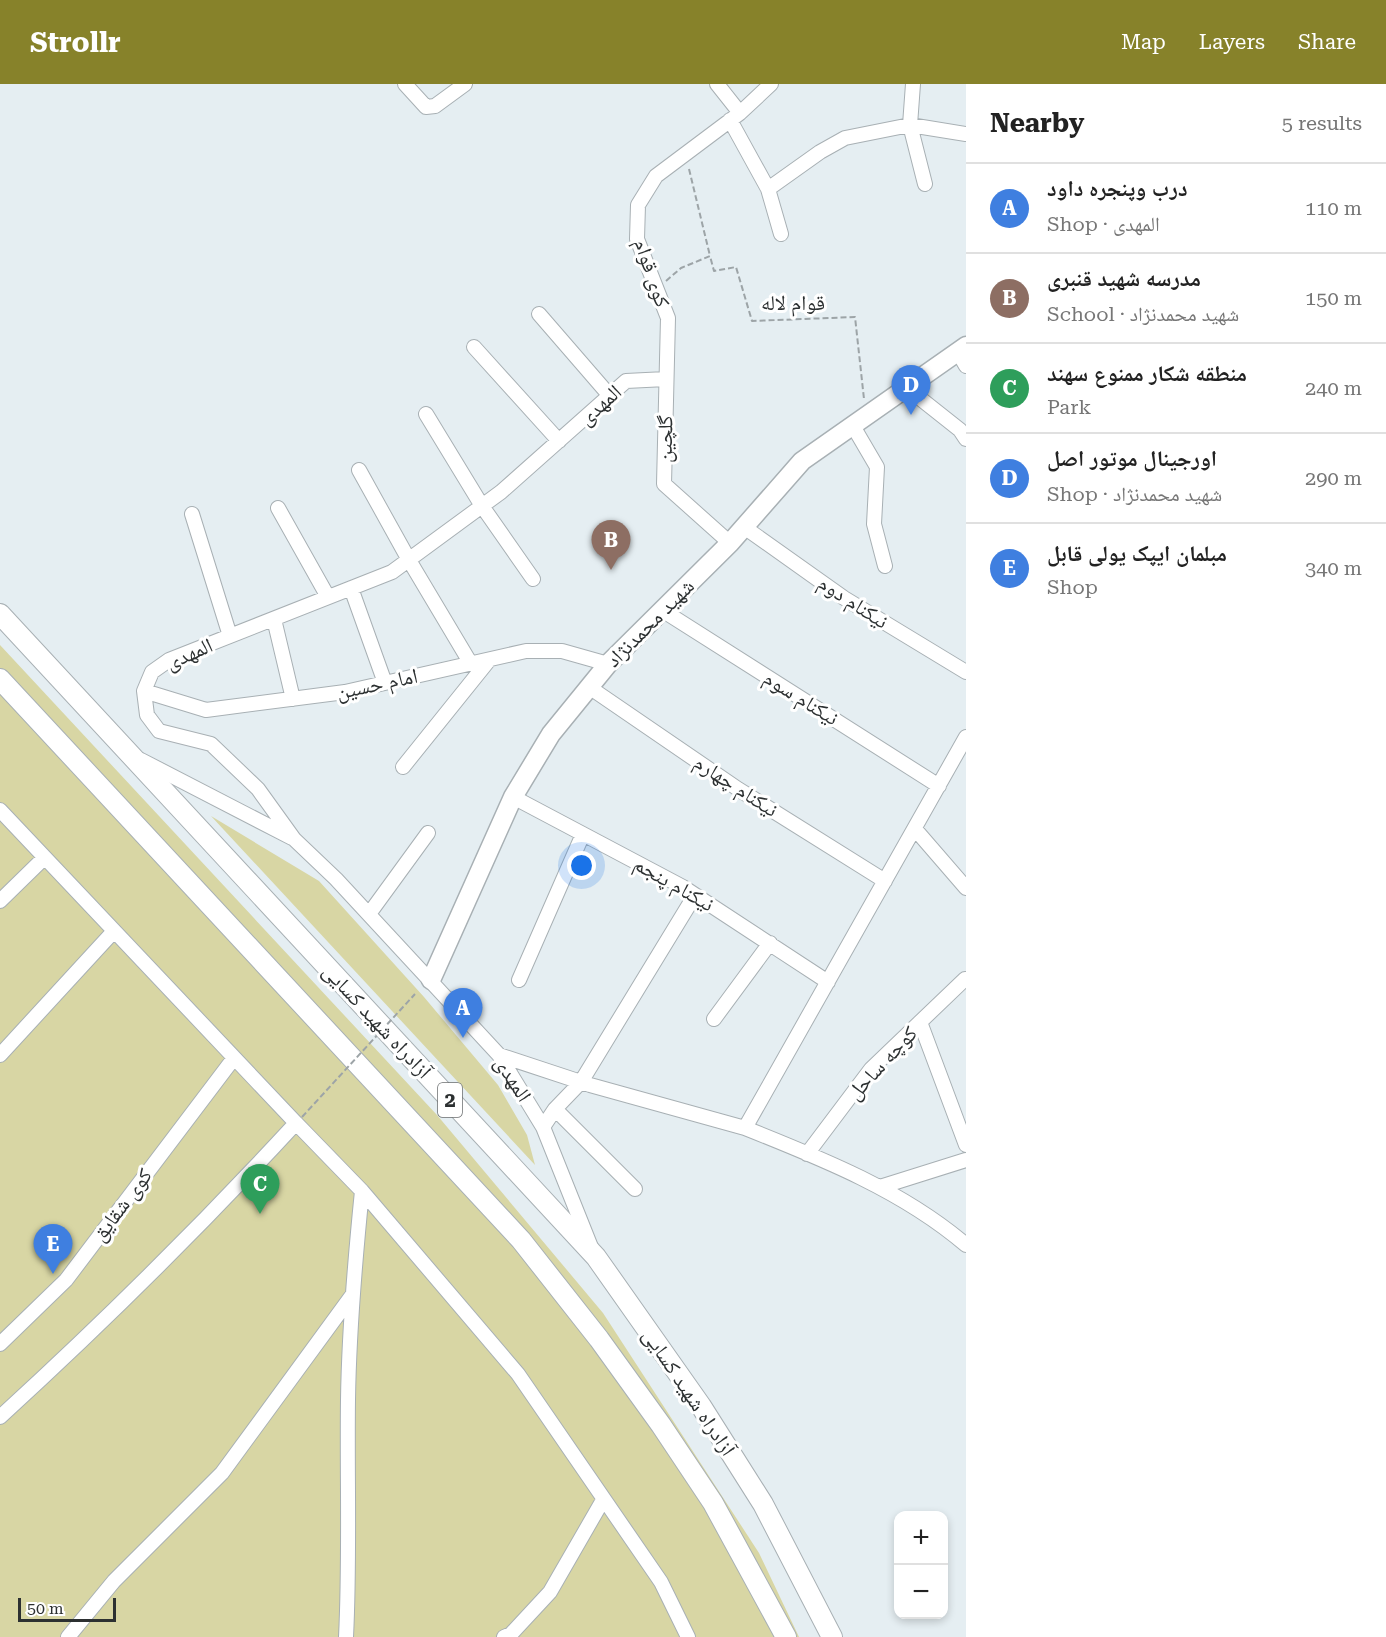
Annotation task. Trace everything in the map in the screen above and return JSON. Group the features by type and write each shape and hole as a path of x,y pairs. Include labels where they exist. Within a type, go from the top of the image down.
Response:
{"highway":[{"name":"آزادراه شهید کسایی","path":"0,614 596,1257 701,1406 764,1504 832,1635"},
{"name":"آزادراه شهید کسایی","path":"0,679 521,1240 599,1339 668,1435 713,1503 785,1635"}],"main road":[{"name":"شهید محمدنژاد","path":"432,980 513,797 551,734 608,664 730,543 802,461 907,388 963,355"}],"street":[{"path":"405,84 426,107 435,106 465,84"},
{"path":"717,84 768,189 781,234"},
{"name":"کوی قوام","path":"666,379 668,318 637,239 638,205 656,176 735,117 771,84"},
{"path":"913,84 910,125 925,184"},
{"path":"768,189 820,152 845,138 910,125 966,134"},
{"path":"539,314 610,396"},
{"path":"474,347 559,441"},
{"name":"المهدی","path":"596,1257 543,1127 499,1055 432,980 294,839 258,789 211,744 159,731 147,715 144,691 152,672 169,660 392,572 501,492 626,381 666,379"},
{"name":"گلچین","path":"666,379 664,484 730,543"},
{"path":"907,388 960,430 966,439"},
{"path":"426,414 482,506 533,579"},
{"path":"860,421 877,467 874,524 885,566"},
{"path":"359,470 471,664"},
{"path":"278,508 328,597"},
{"path":"192,514 230,636"},
{"name":"نیکنام دوم","path":"744,527 844,598 966,672"},
{"path":"351,588 385,683"},
{"name":"نیکنام سوم","path":"662,610 939,786"},
{"path":"274,619 294,699"},
{"name":"امام حسین","path":"144,691 206,710 345,692 526,651 562,651 608,664"},
{"path":"403,767 489,660"},
{"name":"نیکنام چهارم","path":"589,687 738,789 885,881"},
{"path":"745,1128 966,737"},
{"path":"130,754 294,839"},
{"name":"نیکنام پنجم","path":"513,797 695,894 828,982"},
{"path":"0,810 234,1058 299,1120 518,1374 661,1582 688,1637"},
{"path":"915,829 966,888"},
{"path":"369,914 428,833"},
{"path":"519,980 583,834"},
{"path":"0,901 44,858"},
{"path":"543,1127 555,1109 581,1082 695,894"},
{"path":"0,1055 114,931"},
{"path":"714,1018 770,944"},
{"name":"کوچه ساحل","path":"807,1154 872,1069 965,979"},
{"path":"920,1022 966,1145"},
{"path":"499,1055 581,1082 745,1128 880,1187 938,1223 966,1245"},
{"name":"کوی شقایق","path":"0,1344 66,1280 234,1058"},
{"path":"555,1109 635,1189"},
{"path":"0,1417 145,1282 218,1208 299,1120"},
{"path":"880,1187 966,1160"},
{"path":"346,1637 348,1397 353,1294 362,1191"},
{"path":"68,1637 114,1581 222,1473 353,1294"},
{"path":"504,1637 511,1634 550,1592 603,1500"}],"path":[{"path":"657,290 681,268 710,256 695,201 686,153"},
{"name":"قوام لاله","path":"710,256 714,271 736,267 752,321 855,317 860,421"},
{"path":"299,1120 415,994"}],"shaded area":[{"path":"0,645 437,1115 603,1313 759,1553 799,1637 0,1637"},
{"path":"211,816 319,881 424,997 498,1085 527,1135 535,1165"}],"place":[{"name":"اورجینال موتور اصل","path":"911,415"},
{"name":"مدرسه شهید قنبری","path":"611,570"},
{"name":"درب وپنجره داود","path":"463,1038"},
{"name":"منطقه شکار ممنوع سهند","path":"260,1214"},
{"name":"مبلمان ایپک یولی قابل","path":"53,1274"}]}
